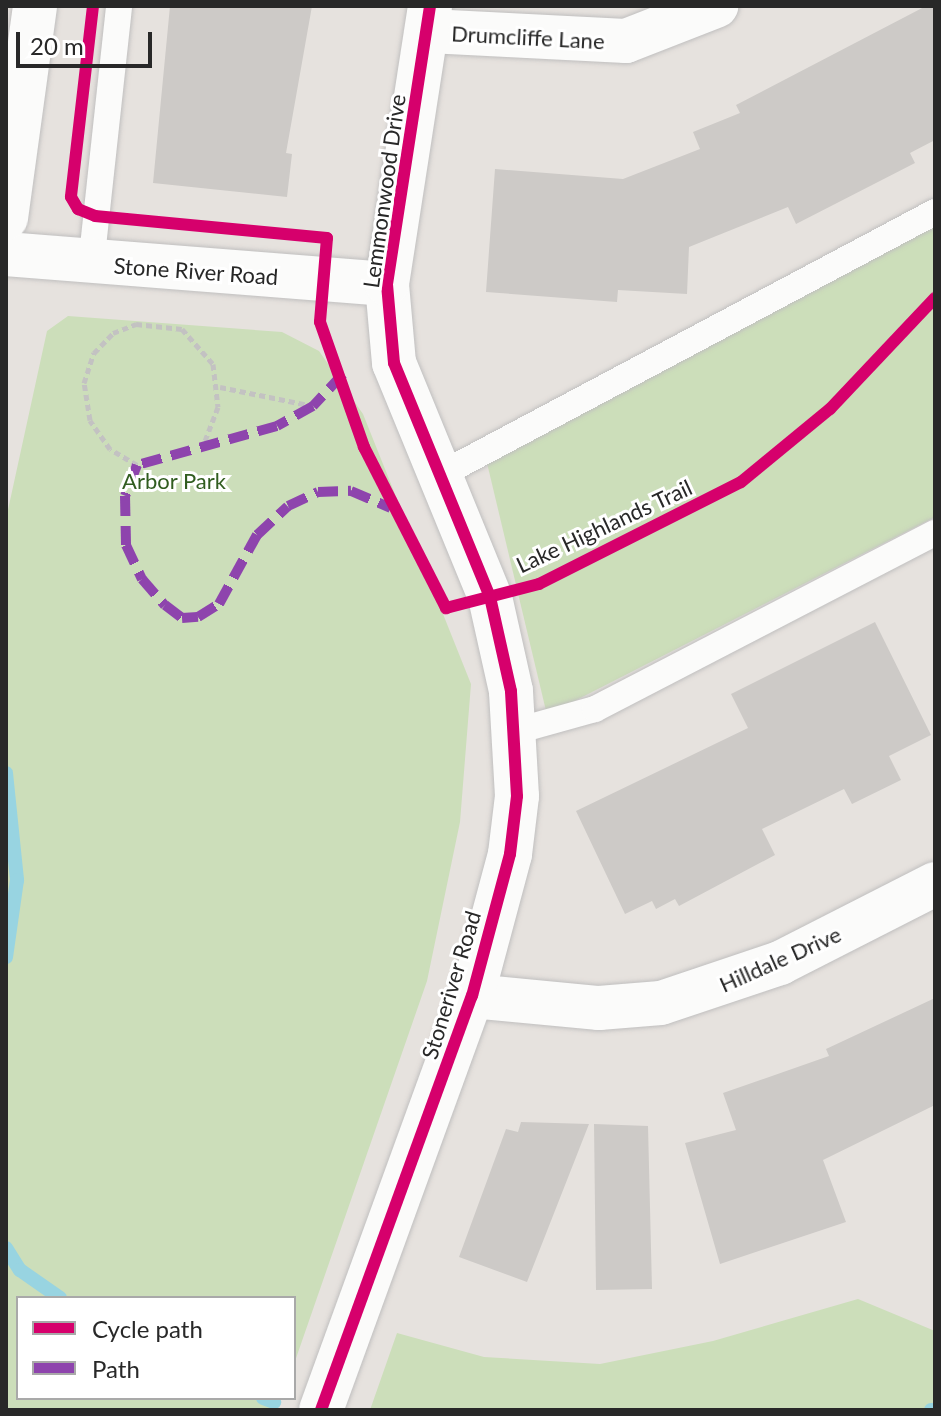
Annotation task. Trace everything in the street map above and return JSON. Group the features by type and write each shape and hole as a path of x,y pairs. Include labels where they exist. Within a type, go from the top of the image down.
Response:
{"street":[{"path":"6,218 35,6"},
{"name":"Drumcliffe Lane","path":"429,19 626,41 716,6"},
{"name":"Lemmonwood Drive","path":"429,19 387,284 394,363 438,476 476,556"},
{"name":"Stone River Road","path":"6,254 91,265 387,284"},
{"name":"Stoneriver Road","path":"321,1410 472,996 510,854 516,731 496,622 476,556"},
{"name":"Hilldale Drive","path":"472,996 599,1008 661,1003 766,969 935,884"}],"lane":[{"path":"91,265 119,6"},
{"path":"438,476 935,212"},
{"path":"516,731 595,709 935,533"}],"path":[{"path":"137,465 110,449 90,420 84,383 94,353 113,333 136,324 182,329 200,342 220,387 203,446"},
{"path":"220,387 313,406"}],"green space":[{"path":"935,217 935,517 547,715 482,442"},
{"name":"Arbor Park","path":"68,316 282,332 319,351 363,414 471,684 460,822 427,981 296,1358 296,1296 16,1296 16,1400 280,1400 276,1410 6,1410 6,519 47,331"},
{"path":"858,1299 935,1331 935,1410 370,1410 397,1333 484,1357 600,1364 713,1341"}],"building":[{"path":"170,6 312,6 286,153 292,154 287,197 153,183"},
{"path":"926,6 935,6 935,140 910,153 915,163 796,224 788,207 689,247 687,294 618,290 617,302 486,292 495,169 623,179 700,149 693,132 740,113 736,105"},
{"path":"875,622 931,735 889,756 901,780 852,804 844,789 762,829 775,855 679,906 675,899 656,909 652,901 625,914 576,811 748,728 731,694"},
{"path":"935,998 935,1105 823,1160 846,1222 720,1264 685,1143 736,1130 723,1093 829,1056 826,1049"},
{"path":"521,1122 589,1124 527,1282 459,1257 506,1129 518,1132"},
{"path":"594,1124 648,1126 652,1289 596,1290"}],"waterway":[{"path":"6,773 17,880 6,957"},
{"path":"6,1248 20,1270 57,1296"},
{"path":"268,1400 274,1402"}],"marked path":[{"path":"343,374 313,406 277,426 137,465 125,496 126,545 142,579 165,605 182,618 198,617 219,604 257,535 288,506 318,492 351,491 391,508"}],"cycle path":[{"name":"Lake Highlands Trail","path":"93,6 71,197 78,209 95,216 327,238 320,322 364,447 446,608 539,584 741,482 830,409 935,298"},
{"path":"321,1410 472,996 510,854 517,796 511,691 490,597 394,363 387,284 430,6"}]}
